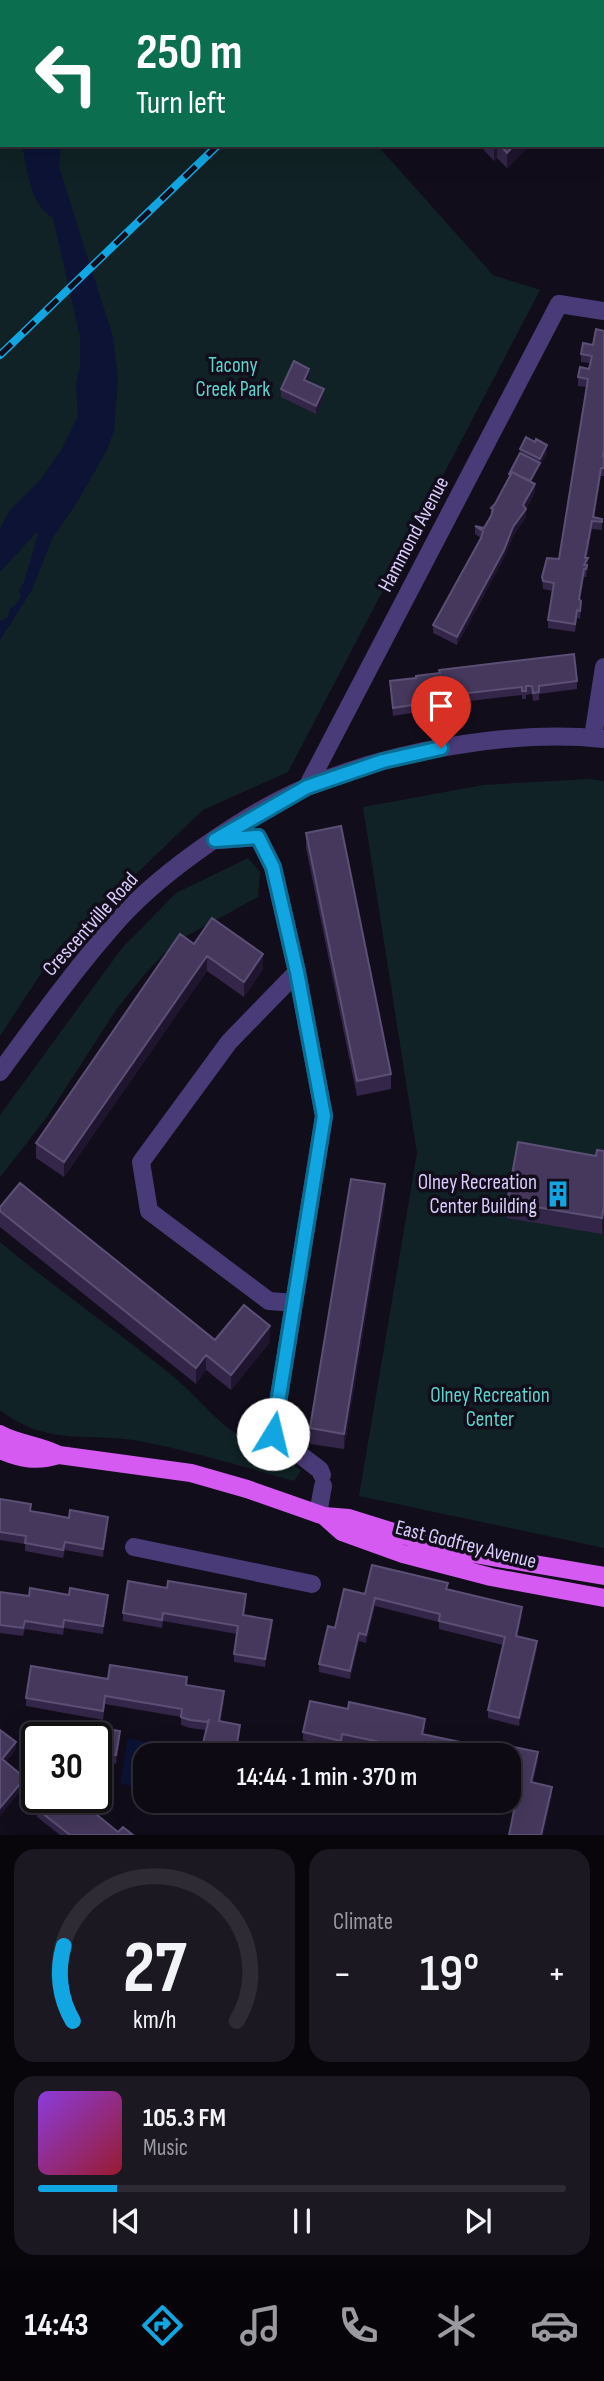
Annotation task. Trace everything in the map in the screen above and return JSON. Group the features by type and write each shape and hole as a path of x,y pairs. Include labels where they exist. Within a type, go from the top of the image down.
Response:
{"main road":[{"name":"East Godfrey Avenue","path":"0,1434 43,1447 58,1455 191,1473 321,1515 349,1518 451,1550 604,1576"},
{"name":"East Godfrey Avenue","path":"0,1450 41,1460 58,1455"},
{"name":"East Godfrey Avenue","path":"321,1515 342,1532 414,1558 491,1577 604,1598"}],"street":[{"name":"Hammond Avenue","path":"307,787 559,304 604,311"},
{"path":"598,738 604,667"},
{"name":"Crescentville Road","path":"0,1072 69,979 122,916 163,878 215,840 307,787 383,761 441,748 498,740 598,738"},
{"path":"215,840 258,837 273,867 297,972 324,1116 273,1434 320,1469 323,1481 321,1515"},
{"path":"294,1303 269,1301 149,1211 141,1162 229,1042 297,972"},
{"path":"134,1547 312,1584"}],"green space":[{"name":"Tacony Creek Park","path":"0,147 379,147 493,275 540,290 288,772 203,810 57,949 0,1036"},
{"name":"Olney Recreation Center","path":"589,779 604,781 604,1548 359,1496 417,1153 363,807 483,785"},
{"path":"248,858 260,872 258,897 174,943 144,975 116,1010 47,1117 0,1177 0,1115 122,948 176,893"},
{"path":"0,1242 169,1373 232,1431 293,1464 301,1471 294,1481 144,1442 52,1434 18,1422 0,1410"}],"water":[{"path":"22,147 61,147 59,167 113,337 118,378 114,431 107,450 78,501 52,539 32,590 0,640 0,621 8,617 10,608 14,607 21,596 19,590 24,582 38,534 36,533 0,572 0,528 9,511 40,480 61,450 78,416 76,385 80,365 80,337 53,218 39,204 28,176"},
{"path":"128,1738 150,1743 133,1743 133,1786 120,1784"}],"building":[{"path":"502,147 512,147 507,153"},
{"path":"596,329 604,331 604,468 601,468 593,517 602,519 602,522 592,521 585,558 588,558 584,565 587,565 579,599 580,611 577,610 575,624 548,620 554,583 543,581 542,577 547,558 559,559 588,379 578,377 580,367 589,369 592,356 581,354 583,343 593,345"},
{"path":"294,361 309,369 304,380 324,389 316,406 281,389"},
{"path":"526,437 547,445 540,459 520,449"},
{"path":"520,453 540,463 530,481 512,472 509,474"},
{"path":"512,472 535,484 523,505 526,509 513,527 504,550 457,637 433,625 481,538 483,531 475,526 484,528 491,516 491,508"},
{"path":"574,654 577,681 539,686 539,692 533,693 532,686 526,686 526,691 522,691 522,687 442,696 443,700 393,708 390,681 440,673 439,670"},
{"path":"341,826 391,1074 357,1081 306,833"},
{"path":"212,918 263,954 244,982 207,956 64,1162 36,1143 180,934 194,944"},
{"name":"Olney Recreation Center Building","path":"518,1142 596,1156 597,1150 604,1151 602,1218 507,1202"},
{"path":"351,1179 385,1184 344,1434 310,1428"},
{"path":"20,1183 215,1340 244,1305 270,1326 231,1375 206,1355 196,1368 0,1211 0,1207"},
{"path":"0,1499 31,1504 30,1511 69,1518 70,1510 108,1517 103,1549 65,1542 63,1550 25,1543 26,1536 0,1532"},
{"path":"372,1565 448,1583 446,1589 522,1607 516,1636 537,1641 519,1718 488,1710 505,1637 439,1621 440,1614 375,1598 366,1635 359,1633 350,1671 319,1664 328,1626 335,1628 344,1589 365,1594"},
{"path":"128,1581 167,1588 168,1581 246,1594 243,1615 272,1620 265,1659 234,1654 238,1626 163,1613 162,1620 123,1613"},
{"path":"30,1588 69,1595 70,1588 108,1595 103,1626 64,1620 63,1627 25,1621 23,1628 0,1625 0,1592 29,1596"},
{"path":"110,1665 187,1677 186,1685 224,1691 219,1721 240,1725 237,1743 204,1743 209,1719 207,1722 181,1717 182,1709 105,1696 103,1711 26,1698 31,1666 108,1679"},
{"path":"310,1701 348,1709 349,1702 425,1719 422,1734 465,1743 385,1743 342,1734 341,1741 303,1732"},
{"path":"0,1730 16,1742 2,1759 21,1775 21,1783 0,1808"},
{"path":"112,1730 120,1731 116,1755 112,1754"},
{"path":"521,1749 538,1752 531,1782 552,1787 541,1835 509,1835 513,1813 521,1813"},
{"path":"42,1813 95,1813 118,1832 123,1827 133,1835 70,1835"}],"railway":[{"path":"0,355 216,147"}],"place":[{"name":"Olney Recreation Center Building","path":"558,1194"}],"route":[{"path":"273,1434 324,1116 297,972 273,867 258,837 215,840 307,787 383,761 441,748"}]}
